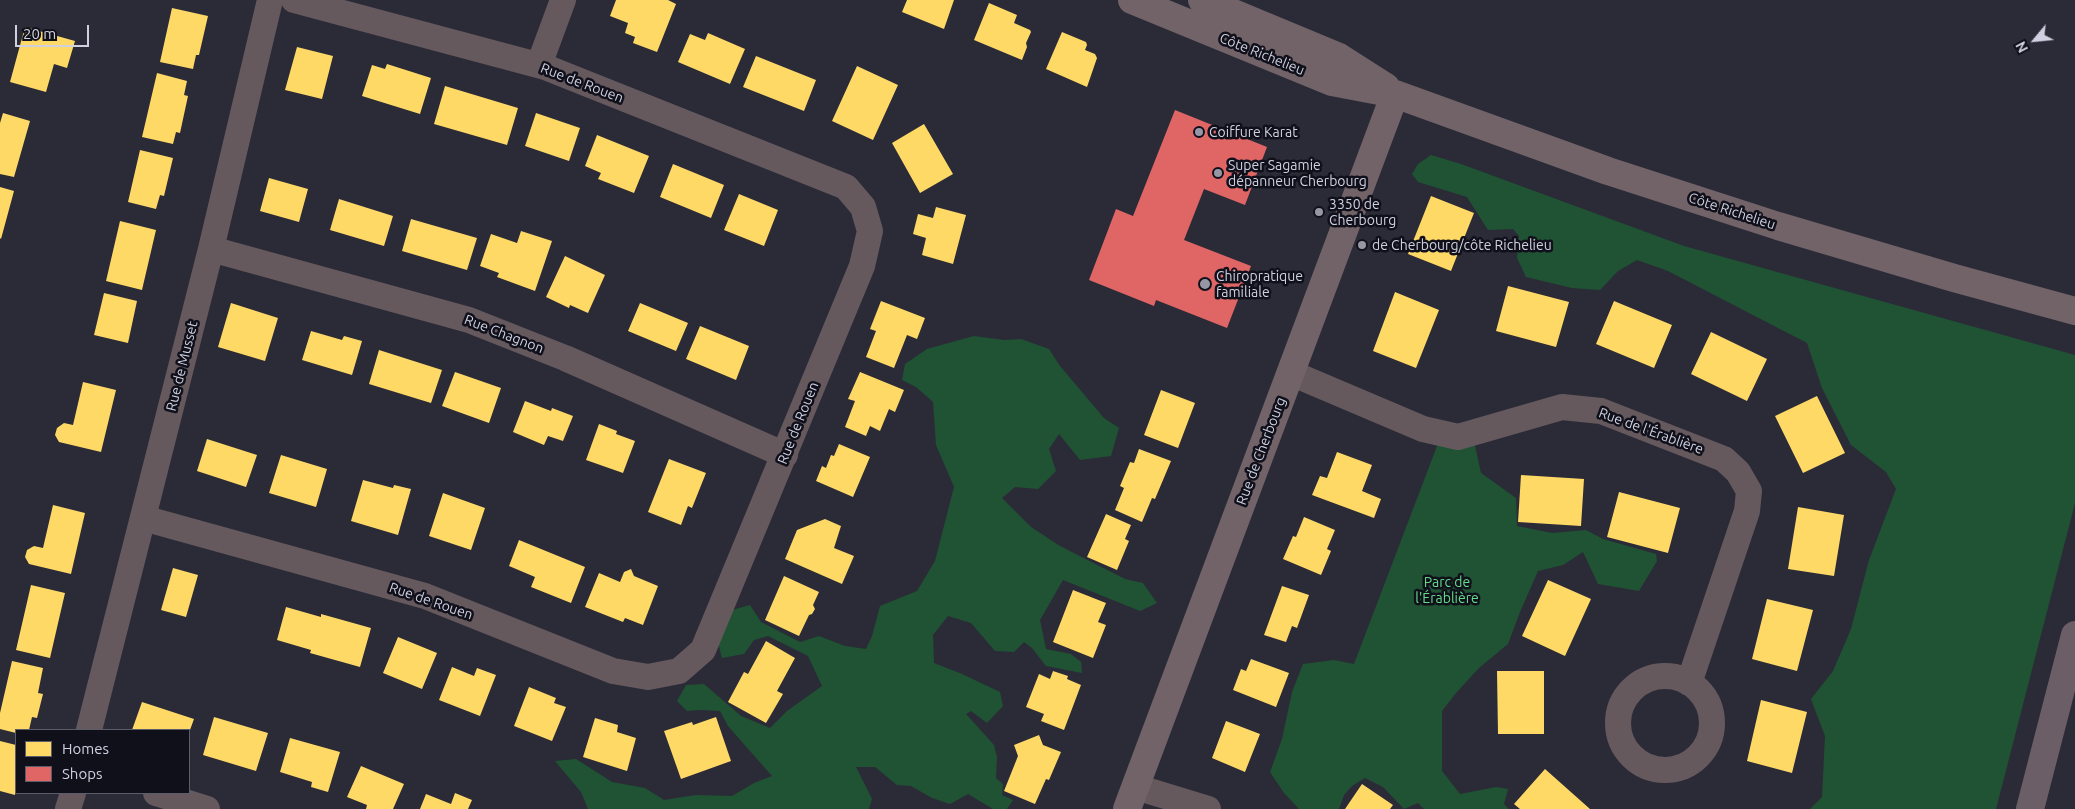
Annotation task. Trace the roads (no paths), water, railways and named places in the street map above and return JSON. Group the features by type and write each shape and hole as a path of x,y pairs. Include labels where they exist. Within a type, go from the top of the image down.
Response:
{"highway":[{"path":"2030,809 2075,635"}],"street":[{"name":"Rue de Musset","path":"89,729 211,249 270,0"},
{"name":"Rue de Rouen","path":"143,518 425,596 613,671 648,677 679,671 703,650 862,266 870,231 863,207 846,187 539,65 294,0"},
{"path":"539,65 563,0"},
{"name":"Côte Richelieu","path":"1132,0 1332,82 1395,94 1608,171 1752,218 1930,272 2075,310"},
{"name":"Côte Richelieu","path":"1202,0 1339,57 1395,94"},
{"name":"Rue de Cherbourg","path":"1132,798 1395,94"},
{"name":"Rue Chagnon","path":"211,249 469,320 565,358 784,455"},
{"name":"Rue de l'Érablière","path":"1291,373 1423,429 1458,437 1562,407 1601,410 1724,459 1738,472 1749,491 1747,511 1689,683"},
{"path":"68,809 73,794"},
{"path":"159,794 206,809"},
{"path":"1132,798 1208,809"}],"place":[{"name":"Coiffure Karat","path":"1199,132"},
{"name":"Super Sagamie dépanneur Cherbourg","path":"1218,173"},
{"name":"3350 de Cherbourg","path":"1319,212"},
{"name":"de Cherbourg/côte Richelieu","path":"1362,245"},
{"name":"Chiropratique familiale","path":"1205,284"}],"park label":[{"name":"Parc de l'Érablière","path":"1447,590"}]}
